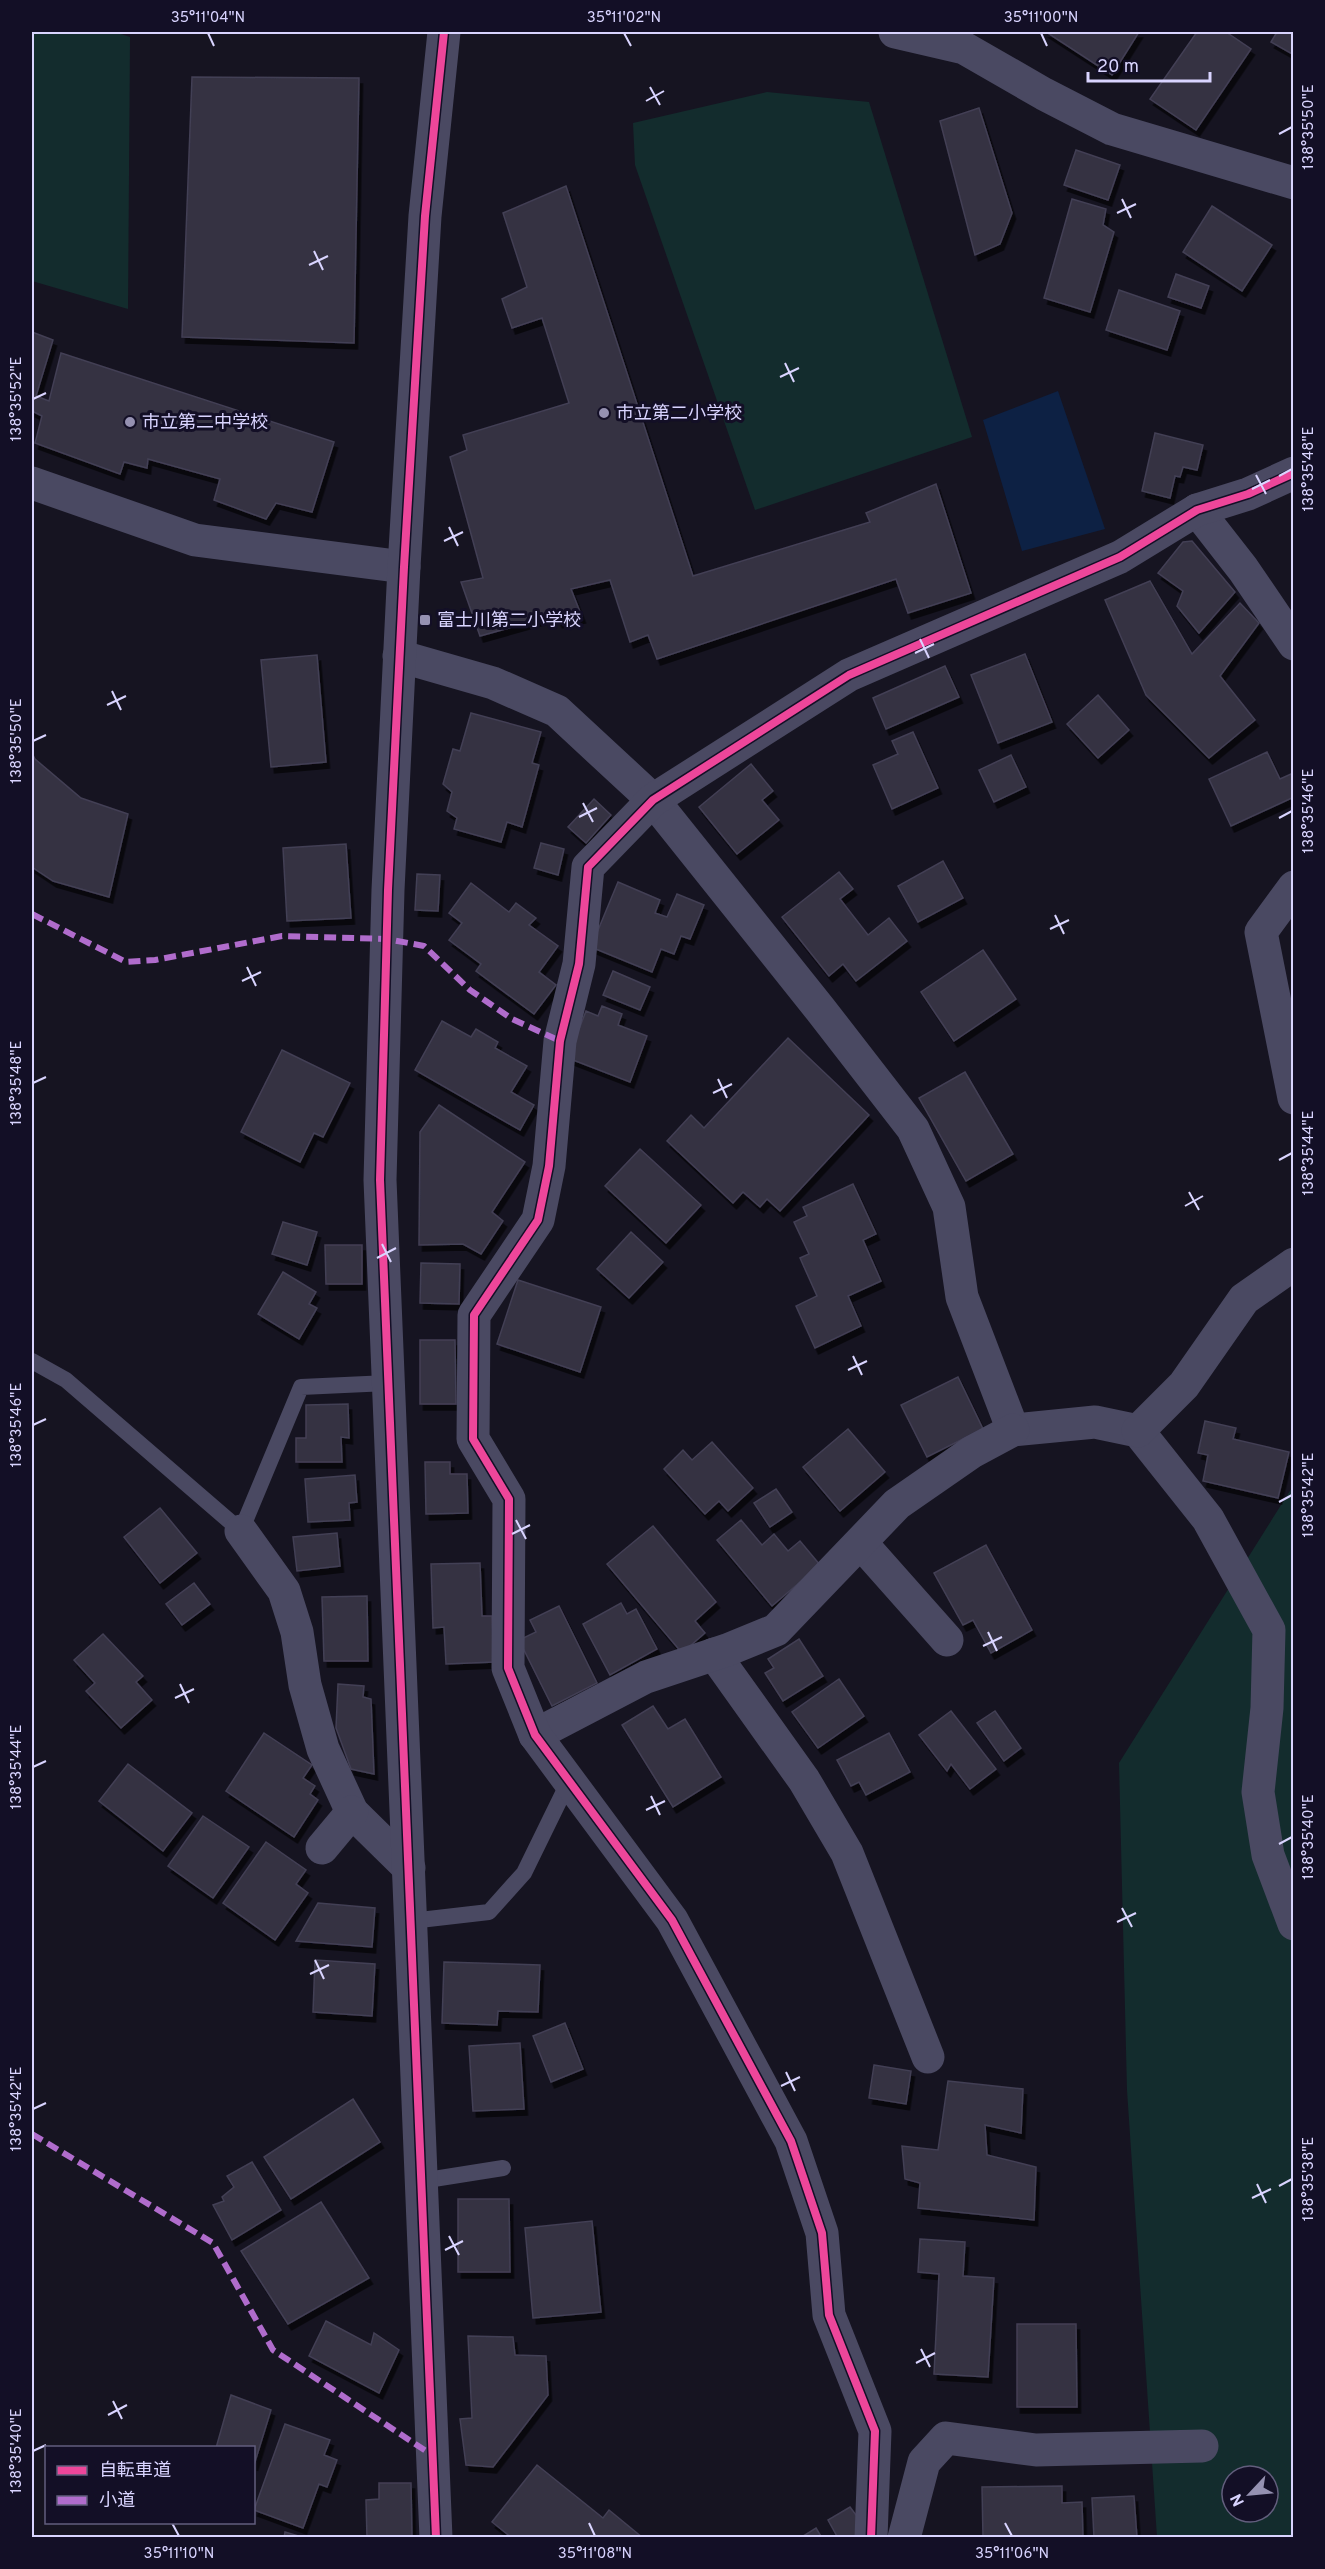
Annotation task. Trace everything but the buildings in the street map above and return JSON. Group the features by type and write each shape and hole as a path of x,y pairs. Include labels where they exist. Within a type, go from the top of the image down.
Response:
{"street":[{"path":"436,2538 380,1180 388,890 399,656 425,216 444,32"},
{"path":"895,32 964,48 1044,94 1112,129 1293,183"},
{"path":"871,2538 876,2431 829,2315 822,2233 791,2141 672,1920 534,1735 508,1668 509,1499 473,1439 474,1315 538,1221 549,1166 560,1041 579,964 588,867 653,800 849,675 1120,557 1197,510 1248,494 1293,472"},
{"path":"32,483 195,540 404,567"},
{"path":"1197,510 1243,569 1293,644"},
{"path":"399,656 493,682 557,711 653,800 813,1000 913,1129 949,1207 962,1297 1013,1430"},
{"path":"1293,886 1261,932 1293,1098"},
{"path":"1138,1431 1184,1385 1244,1299 1293,1264"},
{"path":"534,1735 646,1677 776,1630 897,1504 972,1452 1013,1430 1095,1422 1138,1431 1208,1519 1269,1630 1267,1708 1258,1792 1268,1855 1293,1924"},
{"path":"242,1531 284,1591 297,1632 305,1685 323,1749 352,1812 409,1868"},
{"path":"861,1543 947,1640"},
{"path":"714,1654 804,1780 847,1853 928,2057"},
{"path":"322,1848 352,1812"},
{"path":"904,2538 924,2462 946,2438 1036,2450 1202,2446"}],"lane":[{"path":"32,1361 66,1380 242,1531 301,1387 388,1383"},
{"path":"411,1921 489,1912 524,1873 569,1781"},
{"path":"421,2181 503,2168"}],"green space":[{"path":"32,32 115,32 130,37 128,309 32,281"},
{"path":"767,92 869,102 972,437 755,510 635,165 633,123"},
{"path":"1293,1486 1293,2537 1157,2537 1127,2090 1119,1763"}],"water":[{"path":"1058,391 1105,529 1022,551 983,420"}],"marked path":[{"path":"32,914 126,962 155,960 282,936 387,939 424,946 470,990 512,1019 560,1041"},
{"path":"32,2134 213,2243 273,2350 432,2455"}],"cycle path":[{"path":"436,2538 380,1180 388,890 404,567 425,216 444,32"},
{"path":"871,2538 875,2431 829,2315 822,2233 791,2141 672,1920 535,1735 508,1668 509,1499 473,1439 474,1315 538,1220 549,1166 560,1041 579,964 588,867 653,800 849,675 1120,557 1197,510 1248,494 1294,473"}],"place":[{"name":"市立第二小学校","path":"604,413"},
{"name":"市立第二中学校","path":"130,422"},
{"name":"富士川第二小学校","path":"425,620"}]}
